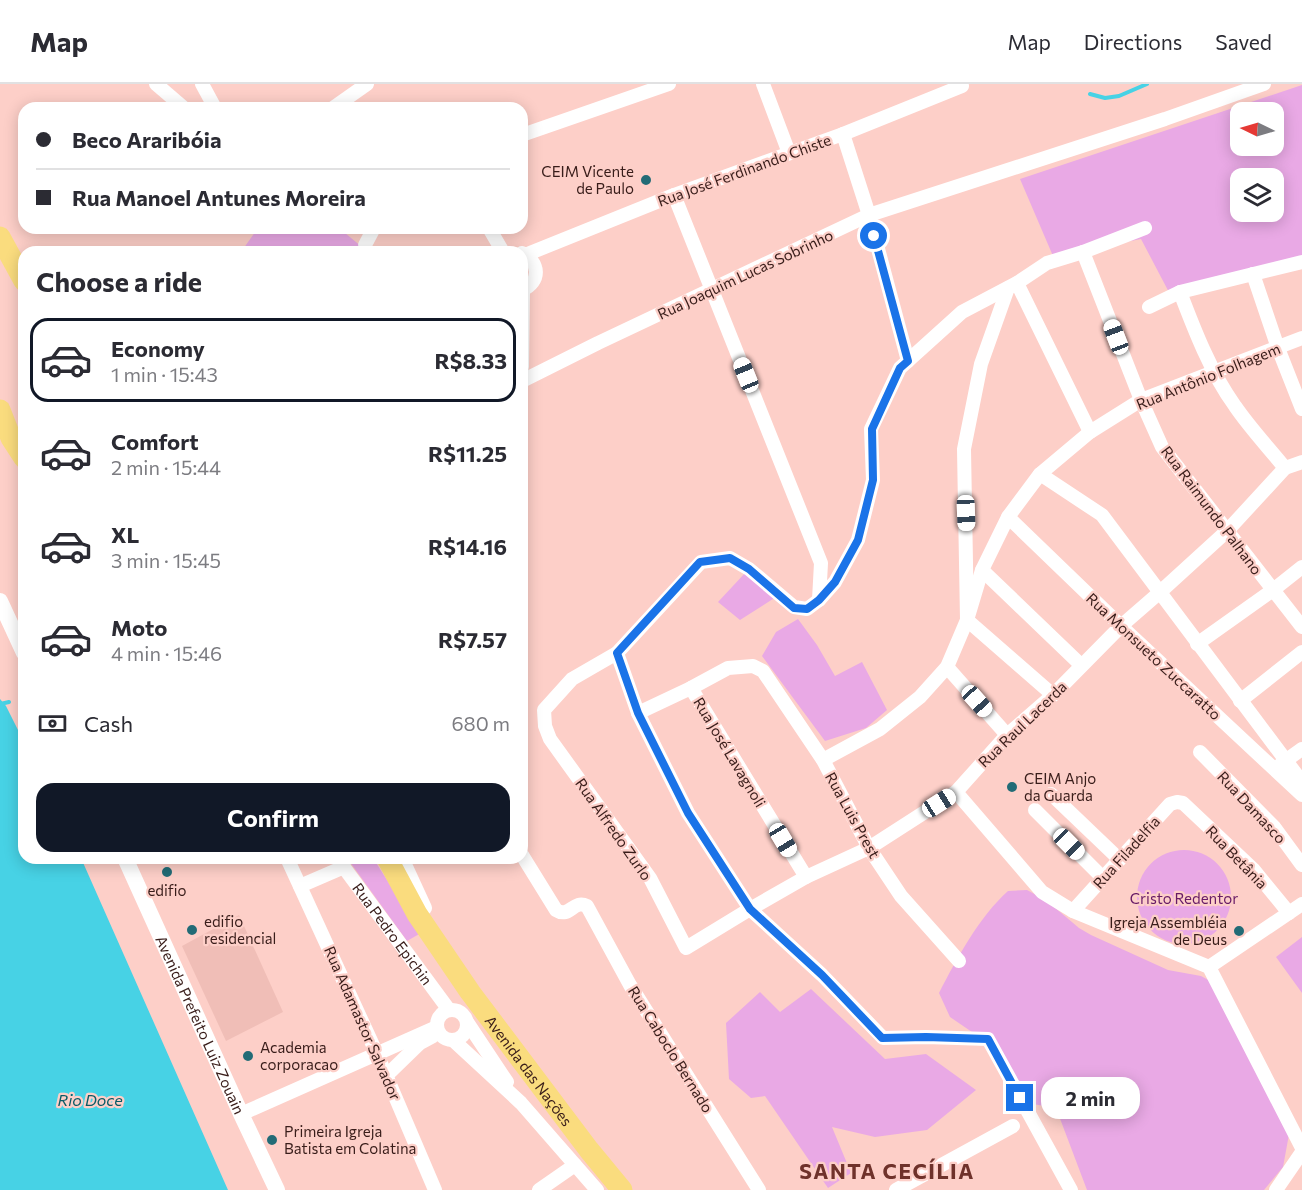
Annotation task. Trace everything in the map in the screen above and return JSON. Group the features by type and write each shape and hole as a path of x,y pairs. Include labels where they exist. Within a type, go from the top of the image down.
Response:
{"main road":[{"path":"0,237 18,270"},
{"path":"0,410 11,438 18,449"},
{"name":"Avenida das Nações","path":"390,864 417,914 582,1157 612,1190"},
{"name":"Avenida das Nações","path":"396,864 425,908 470,992"},
{"name":"Avenida das Nações","path":"582,1157 622,1190"}],"street":[{"path":"156,84 177,102"},
{"path":"342,102 367,84"},
{"path":"528,133 669,84"},
{"path":"763,84 789,153"},
{"name":"Rua Joaquim Lucas Sobrinho","path":"528,378 868,216 1264,84"},
{"path":"205,85 212,102"},
{"name":"Rua José Ferdinando Chiste","path":"528,252 674,195 843,134 962,86"},
{"path":"843,134 908,361"},
{"path":"674,195 821,563 819,600"},
{"path":"1071,1190 988,1039 882,1038 822,975 750,909 688,813 638,713 617,653 700,562 730,558 749,569 794,608 807,609 819,600 835,582 858,540 873,480 872,429 900,368 962,312 1013,285 1047,263 1145,228"},
{"path":"365,245 371,234"},
{"name":"Rua Raimundo Palhano","path":"1083,252 1141,400 1162,447 1302,627"},
{"path":"528,257 534,263 536,277 528,286"},
{"path":"1149,307 1180,292 1302,262"},
{"path":"1253,273 1302,410"},
{"path":"1013,285 1090,432"},
{"path":"1013,285 981,364 964,449 967,620 1053,695"},
{"path":"1180,292 1195,330 1234,406 1285,468 1302,462"},
{"name":"Rua Antônio Folhagem","path":"823,760 880,729 920,697 947,668 967,620 982,570 1008,517 1040,474 1090,432 1141,400 1302,338"},
{"name":"Rua Raul Lacerda","path":"686,948 806,878 869,848 956,792 1007,735 1053,695 1121,626 1227,531 1285,468"},
{"name":"Rua Monsueto Zuccaratto","path":"1040,474 1102,515 1302,782"},
{"name":"Rua Monsueto Zuccaratto","path":"1008,517 1302,795"},
{"path":"1197,644 1302,567"},
{"path":"982,570 1082,665"},
{"path":"0,601 18,619"},
{"path":"0,601 18,640"},
{"path":"1240,701 1302,652"},
{"name":"Rua Alfredo Zurlo","path":"617,653 572,679 544,710 545,726 550,739 650,878 686,948"},
{"name":"Rua Luis Prest","path":"691,688 728,668 753,666 763,671 823,760 869,848 901,896 959,961"},
{"path":"947,668 1007,735"},
{"path":"638,713 691,688"},
{"name":"Rua José Lavagnoli","path":"691,688 806,878"},
{"path":"1274,769 1302,749"},
{"name":"Rua Damasco","path":"1200,752 1274,827 1302,865"},
{"path":"956,792 1042,892 1073,911 1209,968 1302,1150 1276,1190"},
{"path":"1051,794 1119,859"},
{"name":"Rua Filadelfia","path":"1073,911 1170,804 1183,803"},
{"name":"Rua Betânia","path":"1183,803 1253,869 1289,913"},
{"path":"1035,810 1102,877"},
{"name":"Avenida Prefeito Luiz Zouain","path":"128,864 277,1190"},
{"name":"Rua Adamastor Salvador","path":"290,864 387,1076 435,1190"},
{"path":"300,886 339,864"},
{"name":"Rua Pedro Epichin","path":"342,864 449,1010"},
{"path":"405,864 425,908"},
{"name":"Rua Caboclo Bernado","path":"528,864 560,913 567,912 578,905 587,906 630,985 759,1190"},
{"path":"1209,968 1302,904"},
{"path":"521,1103 462,1014 449,1010 441,1014 437,1022 438,1029 445,1038 453,1040 521,1103 582,1157 597,1190"},
{"path":"453,1040 462,1036 466,1022"},
{"path":"241,1114 377,1054 418,1040 438,1029"},
{"path":"387,1076 418,1040"},
{"path":"904,1188 1014,1126"},
{"path":"539,1190 582,1157"}],"shaded area":[{"path":"239,915 283,1012 226,1041 182,946"}],"green space":[{"path":"1302,85 1302,265 1172,298 1141,239 1053,256 1020,179 1230,109 1230,156 1284,156 1284,102 1251,102"},
{"path":"254,234 346,234 361,246 245,246"},
{"path":"746,572 776,597 740,620 718,602"},
{"path":"798,619 835,676 862,662 887,710 866,728 825,741 762,656 776,632"},
{"name":"Cristo Redentor","path":"1184,850 1202,854 1217,864 1227,879 1231,897 1227,915 1217,930 1202,940 1184,944 1166,940 1151,930 1141,915 1137,897 1141,879 1151,864 1166,854"},
{"path":"351,864 377,864 421,933 407,941"},
{"path":"1027,890 1047,901 1091,935 1168,970 1201,976 1223,988 1290,1129 1283,1167 1264,1190 1087,1190 1056,1108 1027,1103 991,1045 950,1017 939,993 961,952 997,901 1008,891"},
{"path":"1302,937 1302,993 1276,957"},
{"path":"811,989 885,1059 926,1054 976,1090 927,1130 875,1137 832,1127 851,1173 828,1188 765,1096 751,1098 729,1079 726,1023 760,992 780,1012"}],"water":[{"name":"Rio Doce","path":"0,699 18,730 18,864 84,864 228,1190 0,1190"}],"waterway":[{"path":"1090,94 1105,98 1119,96 1147,84"},
{"path":"0,704 9,702"}],"place":[{"name":"CEIM Vicente de Paulo","path":"646,180"},
{"name":"CEIM Anjo da Guarda","path":"1012,787"},
{"name":"edifio","path":"167,872"},
{"name":"edifio residencial","path":"192,930"},
{"name":"Igreja Assembléia de Deus","path":"1239,931"},
{"name":"Academia corporacao","path":"248,1056"},
{"name":"Primeira Igreja Batista em Colatina","path":"272,1140"}],"district":[{"name":"SANTA CECÍLIA","path":"887,1170"}],"route":[{"path":"874,236 908,361 900,368 872,429 873,480 858,540 835,582 819,600 807,609 794,608 749,569 730,558 700,562 617,653 638,713 688,813 750,909 822,975 882,1038 988,1039 1020,1098"}]}
